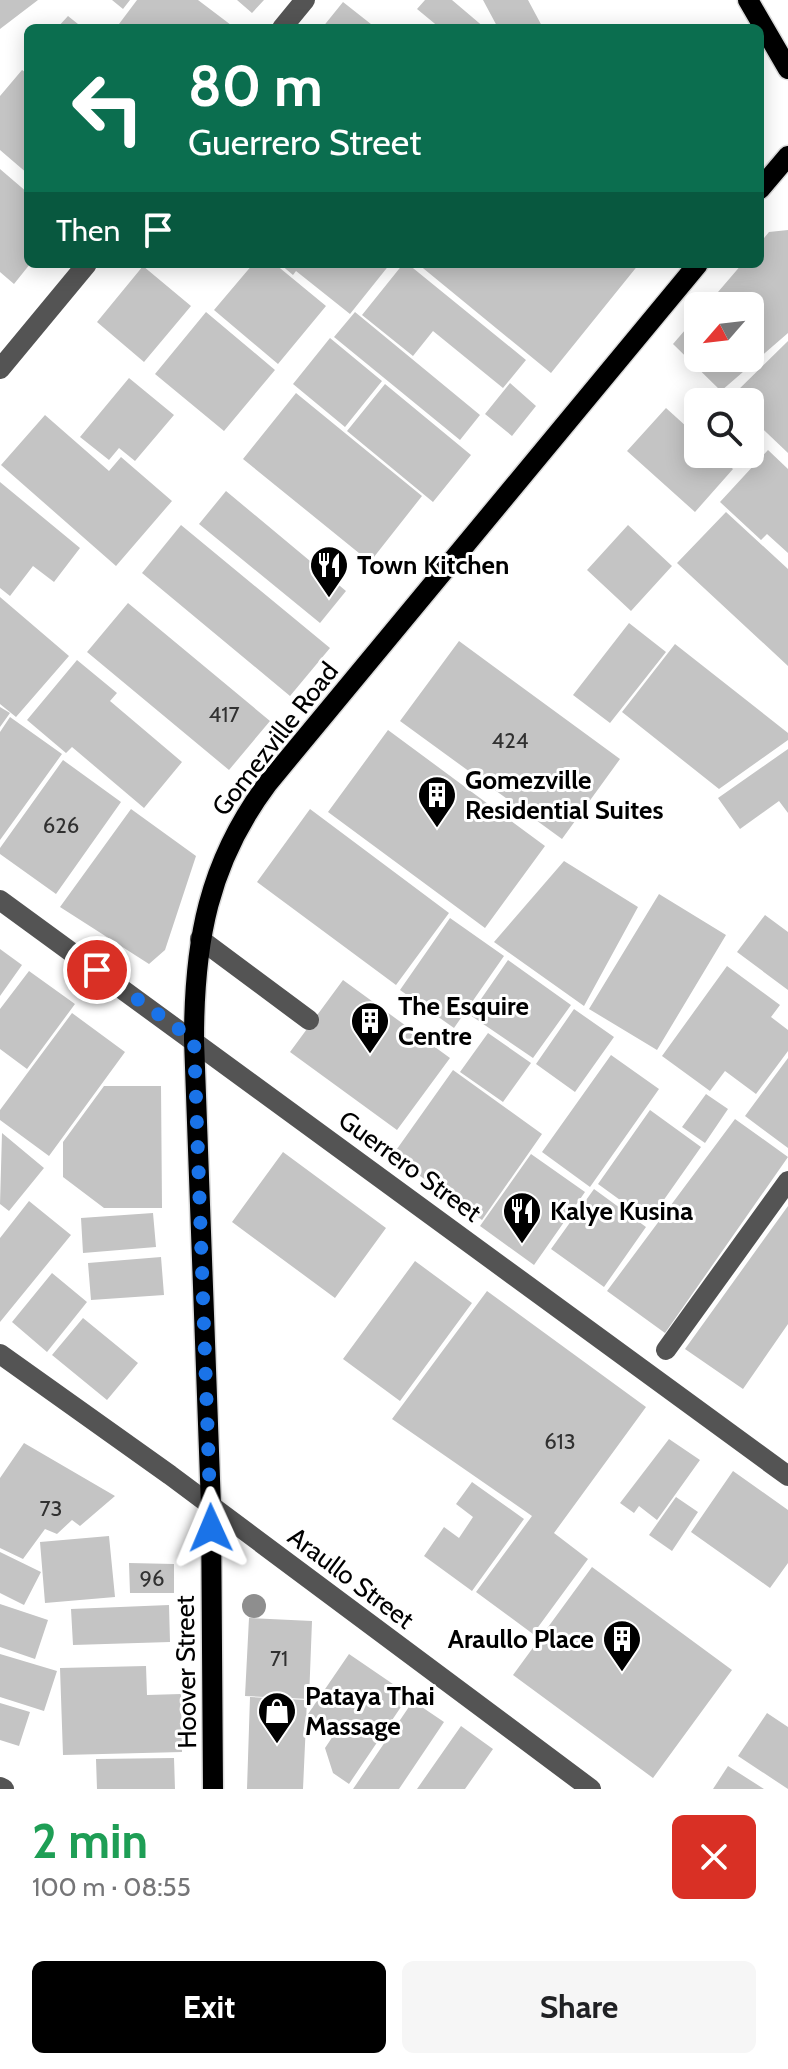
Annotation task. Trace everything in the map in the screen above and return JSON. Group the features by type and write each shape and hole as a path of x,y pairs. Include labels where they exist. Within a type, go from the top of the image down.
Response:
{"main road":[{"path":"748,0 762,24"},
{"path":"764,28 788,69"},
{"path":"764,184 788,156"},
{"name":"Gomezville Road","path":"211,1506 194,999 200,939 221,863 232,837 254,802 695,268"},
{"name":"Hoover Street","path":"211,1506 213,1789"}],"street":[{"path":"285,24 305,0"},
{"path":"0,369 84,268"},
{"name":"Guerrero Street","path":"0,900 788,1476"},
{"path":"200,939 309,1020"},
{"path":"666,1350 788,1181"},
{"name":"Araullo Street","path":"0,1354 211,1506 591,1789"}],"building":[{"path":"0,0 38,0 0,29"},
{"path":"112,0 130,0 123,9"},
{"path":"137,0 198,0 230,24 119,24"},
{"path":"237,0 264,0 252,13"},
{"path":"425,0 452,0 480,24 435,24 417,9"},
{"path":"483,0 528,0 541,24 496,24"},
{"path":"343,2 371,24 325,24"},
{"path":"68,16 78,24 61,24"},
{"path":"24,71 24,171 0,150 0,96"},
{"path":"0,169 24,190 24,268 27,268 14,284 0,272"},
{"path":"788,230 788,333 764,354 764,292 718,292 739,268 764,268 764,238 769,232"},
{"path":"141,268 145,268 191,306 144,362 97,322"},
{"path":"250,268 280,268 326,306 278,364 214,310"},
{"path":"285,268 387,268 350,314 296,271 293,275"},
{"path":"400,268 413,268 526,360 503,388 433,331 413,356 362,315"},
{"path":"423,268 636,268 551,373"},
{"path":"206,312 275,370 224,431 155,374"},
{"path":"355,312 480,415 460,440 334,337"},
{"path":"684,331 684,355 673,344"},
{"path":"330,338 382,381 345,427 293,384"},
{"path":"788,341 788,453 764,430 764,388 740,388 756,372 764,372 764,365"},
{"path":"702,372 743,372 724,388 718,388"},
{"path":"129,378 174,415 135,461 119,448 109,460 80,437"},
{"path":"510,383 536,406 512,436 485,414"},
{"path":"385,384 471,455 433,502 347,431"},
{"path":"296,393 422,496 370,562 243,459"},
{"path":"666,408 684,424 684,468 733,469 695,512 627,451"},
{"path":"45,415 109,471 121,457 172,501 116,566 1,465"},
{"path":"768,450 788,469 788,553 767,534 761,540 720,502 751,468 764,468 764,454"},
{"path":"0,482 80,548 54,582 33,566 10,596 0,588"},
{"path":"226,491 346,591 320,623 199,524"},
{"path":"726,512 788,569 788,666 677,563"},
{"path":"181,525 330,648 290,696 142,573"},
{"path":"628,525 672,566 631,611 587,570"},
{"path":"0,597 69,656 16,717 0,704"},
{"path":"128,603 270,721 229,770 87,652"},
{"path":"629,623 666,652 610,723 573,695"},
{"path":"459,641 620,759 562,839 400,721"},
{"path":"675,644 788,733 788,740 719,789 622,712"},
{"path":"77,660 117,693 110,701 182,762 144,808 72,747 66,753 27,720"},
{"path":"0,707 10,713 0,727"},
{"path":"10,717 62,754 0,840 0,732"},
{"name":"Gomezville Residential Suites","path":"388,730 545,846 485,928 328,812"},
{"path":"788,749 788,813 779,801 740,829 718,798"},
{"path":"63,760 121,802 56,894 0,854 0,848"},
{"path":"131,809 196,856 165,950 149,964 60,907"},
{"path":"310,809 449,913 396,985 257,882"},
{"path":"564,861 638,907 584,1006 494,942"},
{"path":"659,894 726,935 657,1050 589,1009"},
{"path":"765,915 788,932 788,990 737,952"},
{"path":"450,918 504,956 454,1028 400,990"},
{"path":"0,949 22,965 0,996"},
{"path":"508,960 571,1005 533,1058 470,1015"},
{"path":"727,966 780,1005 771,1017 788,1030 788,1051 756,1094 725,1071 710,1091 662,1056"},
{"path":"29,971 75,1004 27,1069 0,1049 0,1009"},
{"name":"The Esquire Centre","path":"343,980 450,1058 397,1130 290,1052"},
{"path":"574,1009 614,1037 575,1092 536,1064"},
{"path":"72,1013 125,1052 49,1156 0,1120 0,1110"},
{"path":"488,1033 531,1063 503,1102 460,1072"},
{"path":"611,1055 659,1089 590,1187 542,1152"},
{"path":"788,1058 788,1148 745,1116"},
{"path":"453,1070 542,1134 482,1220 392,1156"},
{"path":"104,1086 161,1086 162,1208 104,1208 63,1177 63,1142"},
{"path":"706,1094 728,1109 705,1143 682,1127"},
{"path":"650,1110 701,1147 649,1221 598,1184"},
{"path":"735,1119 788,1157 665,1333 607,1291"},
{"path":"2,1133 44,1168 9,1211 0,1204"},
{"path":"283,1152 386,1228 335,1298 232,1222"},
{"path":"531,1154 585,1192 534,1265 480,1226"},
{"path":"594,1189 646,1227 604,1287 551,1249"},
{"path":"29,1201 71,1235 0,1322 0,1238"},
{"path":"788,1206 788,1324 743,1389 685,1349"},
{"path":"153,1213 156,1247 83,1253 81,1218"},
{"path":"161,1257 164,1295 91,1300 88,1263"},
{"path":"415,1261 472,1303 400,1401 343,1359"},
{"path":"52,1273 87,1302 47,1352 12,1322"},
{"path":"487,1291 646,1407 554,1533 588,1559 533,1634 476,1592 532,1516 392,1419"},
{"path":"83,1318 138,1363 107,1400 52,1355"},
{"path":"669,1439 700,1460 657,1520 639,1506 634,1513 620,1503"},
{"path":"24,1443 115,1496 80,1526 72,1520 57,1534 45,1529 23,1559 0,1548 0,1478"},
{"path":"733,1471 788,1510 788,1563 770,1588 691,1532"},
{"path":"472,1482 524,1519 472,1591 424,1556 444,1527 459,1538 473,1517 456,1504"},
{"path":"676,1497 698,1512 672,1551 649,1535"},
{"path":"109,1536 115,1597 45,1603 40,1542"},
{"path":"0,1552 41,1572 24,1605 0,1593"},
{"path":"129,1563 174,1564 174,1593 130,1593"},
{"name":"Araullo Place","path":"592,1567 732,1670 653,1778 513,1675"},
{"path":"0,1604 48,1620 35,1659 0,1647"},
{"path":"169,1605 170,1642 73,1645 71,1609"},
{"path":"249,1618 312,1621 309,1699 245,1696"},
{"path":"0,1654 57,1671 44,1711 0,1697"},
{"path":"349,1654 409,1695 349,1784 333,1773 325,1748 335,1733 308,1714"},
{"path":"146,1666 147,1695 181,1694 182,1752 63,1755 60,1668"},
{"name":"Pataya Thai Massage","path":"250,1697 307,1700 303,1789 247,1789"},
{"path":"413,1701 444,1722 399,1789 353,1789"},
{"path":"0,1703 30,1712 19,1746 0,1740"},
{"path":"767,1713 788,1727 788,1789 738,1756"},
{"path":"461,1726 493,1749 465,1789 417,1789"},
{"path":"174,1758 175,1789 97,1789 96,1759"},
{"path":"728,1766 764,1789 713,1789"}],"place":[{"name":"Town Kitchen","path":"329,599"},
{"name":"Gomezville Residential Suites","path":"437,829"},
{"name":"The Esquire Centre","path":"370,1055"},
{"name":"Kalye Kusina","path":"522,1245"},
{"name":"Araullo Place","path":"622,1673"},
{"name":"Pataya Thai Massage","path":"277,1745"}],"route":[{"path":"97,970 194,1040 211,1528"}]}
